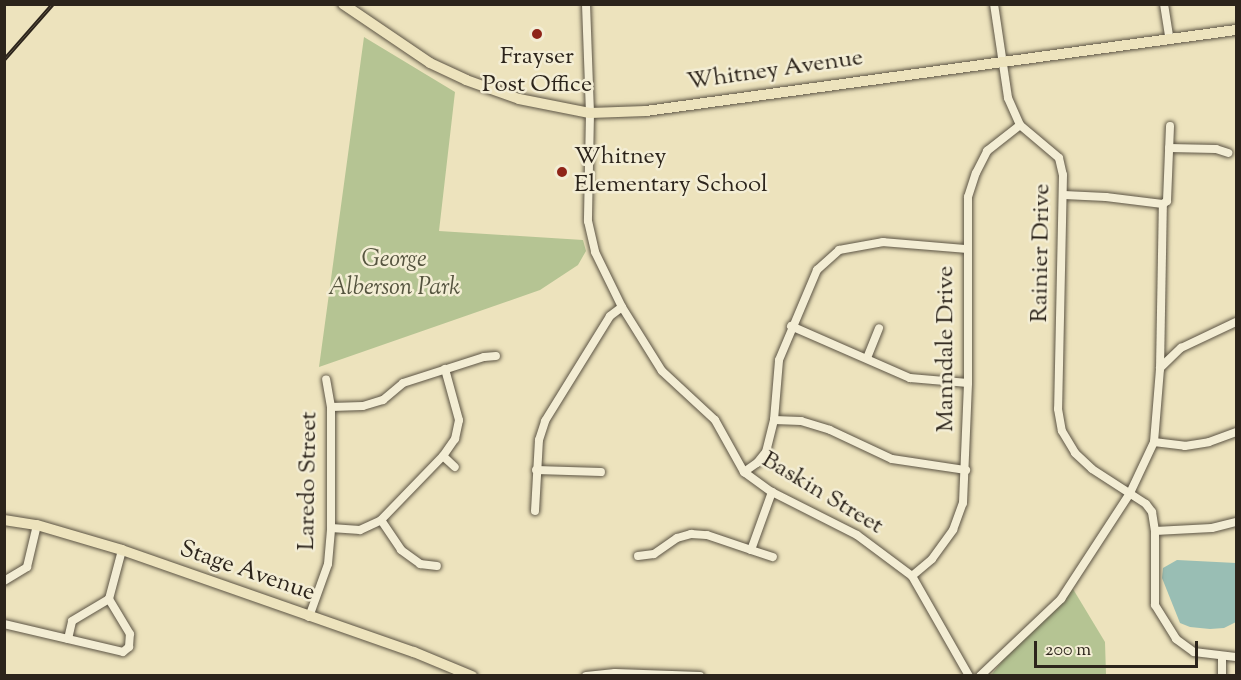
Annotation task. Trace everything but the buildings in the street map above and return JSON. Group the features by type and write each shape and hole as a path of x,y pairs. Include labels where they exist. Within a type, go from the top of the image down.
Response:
{"main road":[{"name":"Whitney Avenue","path":"343,4 430,63 466,80 519,99 590,113 646,111 1001,60 1236,30"},
{"name":"Stage Avenue","path":"4,520 38,525 122,550 414,652 472,675"}],"street":[{"name":"Baskin Street","path":"586,4 590,113 588,221 596,252 622,307 662,371 715,420 744,472 772,492 857,535 912,576 969,675"},
{"name":"Rainier Drive","path":"994,4 1008,98 1020,125 1059,158 1064,195 1058,409 1062,431 1076,453 1092,469 1146,504 1152,512 1155,531"},
{"path":"1164,4 1169,37"},
{"name":"Manndale Drive","path":"912,576 932,559 953,530 963,503 968,383 968,197 987,151 1020,125"},
{"path":"980,675 1061,599 1130,493 1154,442 1160,369 1163,204 1167,201 1170,126"},
{"path":"1169,148 1216,149 1228,153"},
{"path":"1064,195 1106,197 1163,204"},
{"path":"744,472 757,463 766,452 774,420 779,360 791,326 817,270 839,250 883,242 967,249"},
{"path":"535,511 539,440 545,421 610,316 622,307"},
{"path":"1160,369 1181,348 1236,322"},
{"path":"791,326 910,378 968,383"},
{"path":"867,358 879,328"},
{"path":"1161,339 1181,348"},
{"path":"331,407 363,406 383,400 403,383 496,356"},
{"path":"331,528 360,530 381,520 443,456 455,439 459,420 445,369"},
{"name":"Laredo Street","path":"309,617 328,564 331,528 331,407 326,379"},
{"path":"774,420 801,421 830,430 892,459 966,470"},
{"path":"1154,442 1185,446 1209,442 1236,432"},
{"path":"443,456 455,467"},
{"path":"536,470 601,472"},
{"path":"751,550 772,492"},
{"path":"381,520 401,550 420,564 437,566"},
{"path":"1236,522 1212,528 1155,531 1154,595 1161,617 1183,646 1194,652 1236,657"},
{"path":"4,581 27,567 38,525"},
{"path":"638,556 654,554 677,538 691,534 707,535 773,557"},
{"path":"68,639 72,621 109,599 122,550"},
{"path":"4,624 123,652 129,647 130,634 109,599"},
{"path":"1222,657 1222,675"},
{"path":"586,675 615,673 700,675"}],"green space":[{"name":"George Alberson Park","path":"364,37 455,92 439,231 583,240 586,251 578,265 540,290 319,367"},
{"path":"1073,589 1105,642 1106,675 992,674 1004,659"}],"water":[{"path":"1177,560 1236,563 1236,622 1224,628 1210,629 1190,627 1180,623 1162,578 1163,568"}],"railway":[{"path":"4,60 53,4"}],"place":[{"name":"Frayser Post Office","path":"537,34"},
{"name":"Whitney Elementary School","path":"562,172"}]}
